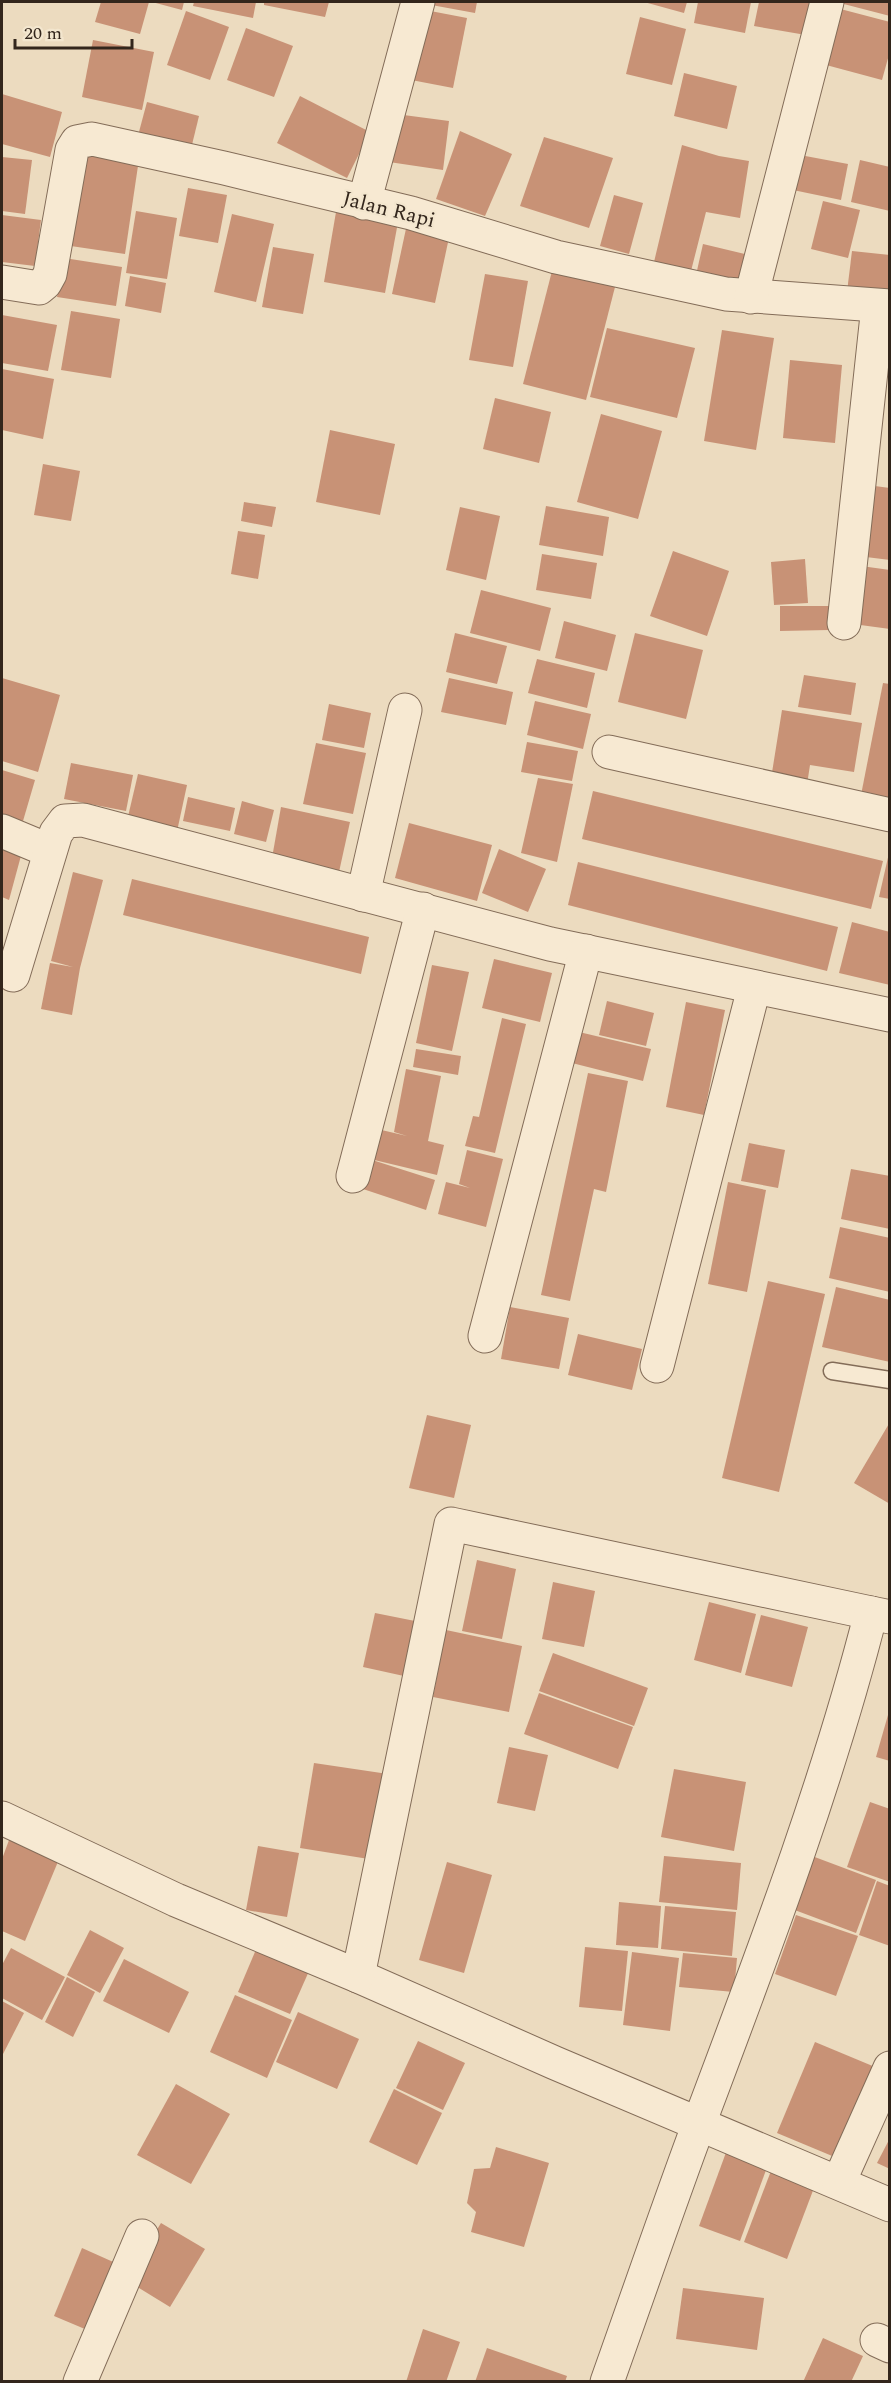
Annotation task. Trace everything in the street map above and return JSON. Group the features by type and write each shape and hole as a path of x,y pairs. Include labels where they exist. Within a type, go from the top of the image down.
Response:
{"street":[{"path":"364,203 418,2"},
{"path":"751,297 827,2"},
{"name":"Jalan Rapi","path":"2,282 39,288 45,283 50,274 72,150 77,142 92,139 411,213 556,257 726,294 884,306"},
{"path":"844,623 884,306"},
{"path":"363,895 405,710"},
{"path":"609,752 890,814"},
{"path":"13,975 56,833 65,822 82,820 550,944 890,1016"},
{"path":"2,831 50,851"},
{"path":"353,1176 423,909"},
{"path":"485,1336 586,951"},
{"path":"657,1366 754,988"},
{"path":"358,1976 451,1524 880,1615 851,1690 776,1920 607,2382"},
{"path":"2,1818 176,1900 890,2205"},
{"path":"839,2182 890,2068"},
{"path":"80,2382 142,2236"}],"lane":[{"path":"832,1371 890,1380"}],"building":[{"path":"101,2 149,2 140,34 95,22"},
{"path":"152,2 184,2 182,10"},
{"path":"194,2 256,2 253,18 193,6"},
{"path":"264,2 329,2 325,17 264,5"},
{"path":"426,2 477,2 475,13 426,4"},
{"path":"644,2 687,2 684,13"},
{"path":"698,2 751,2 745,33 694,23"},
{"path":"759,2 813,2 806,35 754,26"},
{"path":"836,2 890,2 890,16"},
{"path":"829,6 890,22 890,51 882,80 815,62"},
{"path":"420,9 467,18 453,88 406,79"},
{"path":"186,11 229,27 210,80 167,65"},
{"path":"640,17 686,29 672,85 626,74"},
{"path":"246,28 293,46 274,97 227,80"},
{"path":"93,40 154,52 142,110 82,97"},
{"path":"684,73 737,86 727,129 674,116"},
{"path":"2,94 62,112 50,157 2,144"},
{"path":"300,96 370,132 347,178 277,143"},
{"path":"147,102 199,116 189,157 136,143"},
{"path":"396,114 449,121 443,170 389,162"},
{"path":"460,131 512,154 485,216 436,199"},
{"path":"544,137 613,158 589,228 520,206"},
{"path":"682,145 719,156 749,161 740,218 706,212 691,271 654,262"},
{"path":"77,150 139,159 125,254 64,245"},
{"path":"800,155 848,164 841,200 793,190"},
{"path":"2,157 32,160 25,214 2,211"},
{"path":"860,160 890,167 890,211 851,202"},
{"path":"188,188 227,195 218,243 179,236"},
{"path":"614,195 643,203 629,254 600,246"},
{"path":"823,201 860,210 848,258 811,249"},
{"path":"136,211 177,218 167,279 126,273"},
{"path":"336,212 398,222 385,293 324,282"},
{"path":"232,214 274,224 256,302 214,292"},
{"path":"2,215 41,220 35,266 2,262"},
{"path":"407,224 450,233 435,303 392,294"},
{"path":"703,244 749,255 742,286 696,275"},
{"path":"273,247 314,254 303,314 262,307"},
{"path":"852,251 890,255 890,298 847,292"},
{"path":"64,258 122,267 116,306 57,297"},
{"path":"552,271 615,287 586,400 523,384"},
{"path":"485,274 528,281 513,367 469,360"},
{"path":"130,276 166,283 161,313 125,306"},
{"path":"71,311 120,319 111,378 61,370"},
{"path":"2,315 57,325 48,371 2,363"},
{"path":"607,328 695,348 677,418 590,397"},
{"path":"722,330 774,338 756,450 704,441"},
{"path":"790,360 842,365 835,443 783,438"},
{"path":"2,369 54,379 43,439 2,430"},
{"path":"495,398 551,412 539,463 483,449"},
{"path":"601,414 662,431 638,519 577,502"},
{"path":"330,430 395,444 380,515 316,502"},
{"path":"43,464 80,471 71,521 34,515"},
{"path":"867,485 890,488 890,560 858,556"},
{"path":"244,502 276,507 272,527 241,521"},
{"path":"546,506 609,517 603,556 539,545"},
{"path":"460,507 500,516 486,580 446,570"},
{"path":"238,531 265,535 258,579 231,574"},
{"path":"673,551 729,571 707,636 650,616"},
{"path":"542,554 597,563 591,599 536,590"},
{"path":"805,559 808,603 774,605 771,562"},
{"path":"861,566 890,570 890,629 853,624"},
{"path":"481,590 551,608 540,651 470,633"},
{"path":"780,606 829,606 829,630 780,631"},
{"path":"564,621 616,635 607,671 555,658"},
{"path":"455,633 507,646 497,684 446,672"},
{"path":"635,633 703,650 686,719 618,702"},
{"path":"537,659 595,673 587,708 528,693"},
{"path":"804,675 856,683 851,715 798,707"},
{"path":"2,678 60,695 38,772 2,761"},
{"path":"449,678 513,692 506,725 441,712"},
{"path":"883,683 890,684 890,801 861,795"},
{"path":"535,701 591,714 583,749 527,735"},
{"path":"329,704 371,713 364,748 322,740"},
{"path":"782,710 862,723 854,772 810,765 806,791 770,785"},
{"path":"527,742 578,751 572,781 521,772"},
{"path":"316,743 366,753 353,814 303,804"},
{"path":"71,763 133,775 126,811 64,799"},
{"path":"2,770 35,780 23,821 2,815"},
{"path":"138,774 187,785 176,836 126,825"},
{"path":"538,778 573,784 557,862 521,853"},
{"path":"593,791 883,861 871,909 582,839"},
{"path":"188,797 235,808 230,831 183,821"},
{"path":"242,801 274,810 266,842 234,834"},
{"path":"281,807 350,822 339,872 272,858"},
{"path":"409,823 492,845 477,901 395,878"},
{"path":"2,846 22,852 9,900 2,897"},
{"path":"499,849 546,869 528,912 482,893"},
{"path":"890,854 890,899 879,897"},
{"path":"578,862 838,927 827,971 568,905"},
{"path":"73,872 103,880 80,968 72,1015 41,1009 50,963 73,967 51,961"},
{"path":"132,879 369,937 361,974 123,915"},
{"path":"852,922 890,932 890,985 839,973"},
{"path":"494,959 552,973 540,1022 482,1008"},
{"path":"432,965 469,972 452,1051 416,1043"},
{"path":"607,1001 654,1013 646,1046 599,1035"},
{"path":"686,1002 725,1010 704,1115 666,1107"},
{"path":"502,1018 526,1024 495,1153 465,1146 473,1116 479,1117"},
{"path":"579,1032 651,1049 643,1081 572,1063"},
{"path":"416,1049 461,1056 458,1075 413,1067"},
{"path":"406,1069 441,1076 428,1141 444,1145 437,1175 366,1158 373,1128 407,1136 394,1132"},
{"path":"588,1073 628,1081 606,1192 594,1189 570,1301 541,1295"},
{"path":"749,1143 785,1150 778,1188 741,1181"},
{"path":"467,1150 503,1159 486,1227 438,1214 446,1182 470,1188 459,1184"},
{"path":"366,1158 435,1180 426,1210 357,1187"},
{"path":"851,1169 890,1176 890,1229 841,1219"},
{"path":"728,1182 766,1190 747,1292 708,1284"},
{"path":"840,1227 890,1238 890,1292 829,1278"},
{"path":"768,1281 825,1294 779,1492 722,1478"},
{"path":"836,1287 890,1300 890,1362 822,1347"},
{"path":"510,1307 569,1318 559,1369 501,1359"},
{"path":"578,1334 642,1349 632,1390 568,1375"},
{"path":"427,1415 471,1425 454,1498 409,1488"},
{"path":"890,1422 890,1504 854,1483"},
{"path":"477,1560 516,1569 502,1639 462,1631"},
{"path":"553,1582 595,1591 584,1647 542,1639"},
{"path":"709,1602 756,1614 741,1673 694,1660"},
{"path":"375,1613 425,1623 413,1678 363,1667"},
{"path":"761,1615 808,1627 792,1687 745,1675"},
{"path":"446,1630 522,1646 509,1712 433,1697"},
{"path":"553,1653 648,1688 634,1726 539,1691"},
{"path":"539,1693 633,1727 618,1769 524,1734"},
{"path":"890,1708 890,1761 876,1757"},
{"path":"509,1747 548,1755 535,1811 497,1803"},
{"path":"314,1763 388,1774 375,1860 300,1848"},
{"path":"674,1769 746,1782 734,1851 661,1837"},
{"path":"870,1802 890,1809 890,1882 847,1867"},
{"path":"12,1832 62,1852 25,1941 2,1931 2,1859"},
{"path":"258,1846 299,1853 287,1917 246,1910"},
{"path":"664,1856 741,1863 737,1910 659,1902"},
{"path":"812,1856 876,1880 856,1933 792,1909"},
{"path":"447,1862 492,1875 464,1973 419,1960"},
{"path":"877,1881 890,1886 890,1946 859,1935"},
{"path":"619,1902 661,1906 658,1948 616,1945"},
{"path":"665,1906 736,1912 732,1956 661,1949"},
{"path":"796,1915 858,1936 836,1996 775,1974"},
{"path":"90,1930 124,1948 100,1993 67,1975"},
{"path":"260,1940 313,1962 290,2014 238,1992"},
{"path":"585,1947 628,1951 622,2011 579,2007"},
{"path":"11,1948 65,1977 42,2020 2,1998 2,1965"},
{"path":"632,1952 679,1958 670,2031 623,2025"},
{"path":"683,1953 737,1958 734,1992 679,1987"},
{"path":"124,1959 189,1992 169,2033 103,2001"},
{"path":"67,1977 95,1992 73,2037 45,2022"},
{"path":"235,1995 292,2020 267,2078 210,2052"},
{"path":"2,2001 24,2013 2,2056"},
{"path":"298,2012 359,2039 337,2089 276,2062"},
{"path":"418,2041 465,2063 443,2110 396,2088"},
{"path":"815,2042 875,2067 837,2158 777,2133"},
{"path":"176,2084 230,2114 191,2184 137,2155"},
{"path":"394,2089 442,2113 417,2165 369,2142"},
{"path":"890,2138 890,2169 877,2163"},
{"path":"496,2147 549,2163 524,2247 471,2232 476,2212 467,2203 474,2169 490,2168"},
{"path":"728,2147 769,2162 740,2241 699,2226"},
{"path":"774,2163 817,2180 787,2259 744,2242"},
{"path":"161,2223 205,2249 170,2307 126,2280"},
{"path":"82,2248 120,2265 92,2332 54,2316"},
{"path":"683,2288 764,2298 757,2350 676,2339"},
{"path":"423,2329 460,2342 446,2382 406,2382"},
{"path":"823,2338 863,2356 851,2382 803,2382"},
{"path":"487,2348 567,2376 565,2382 475,2382"}]}
